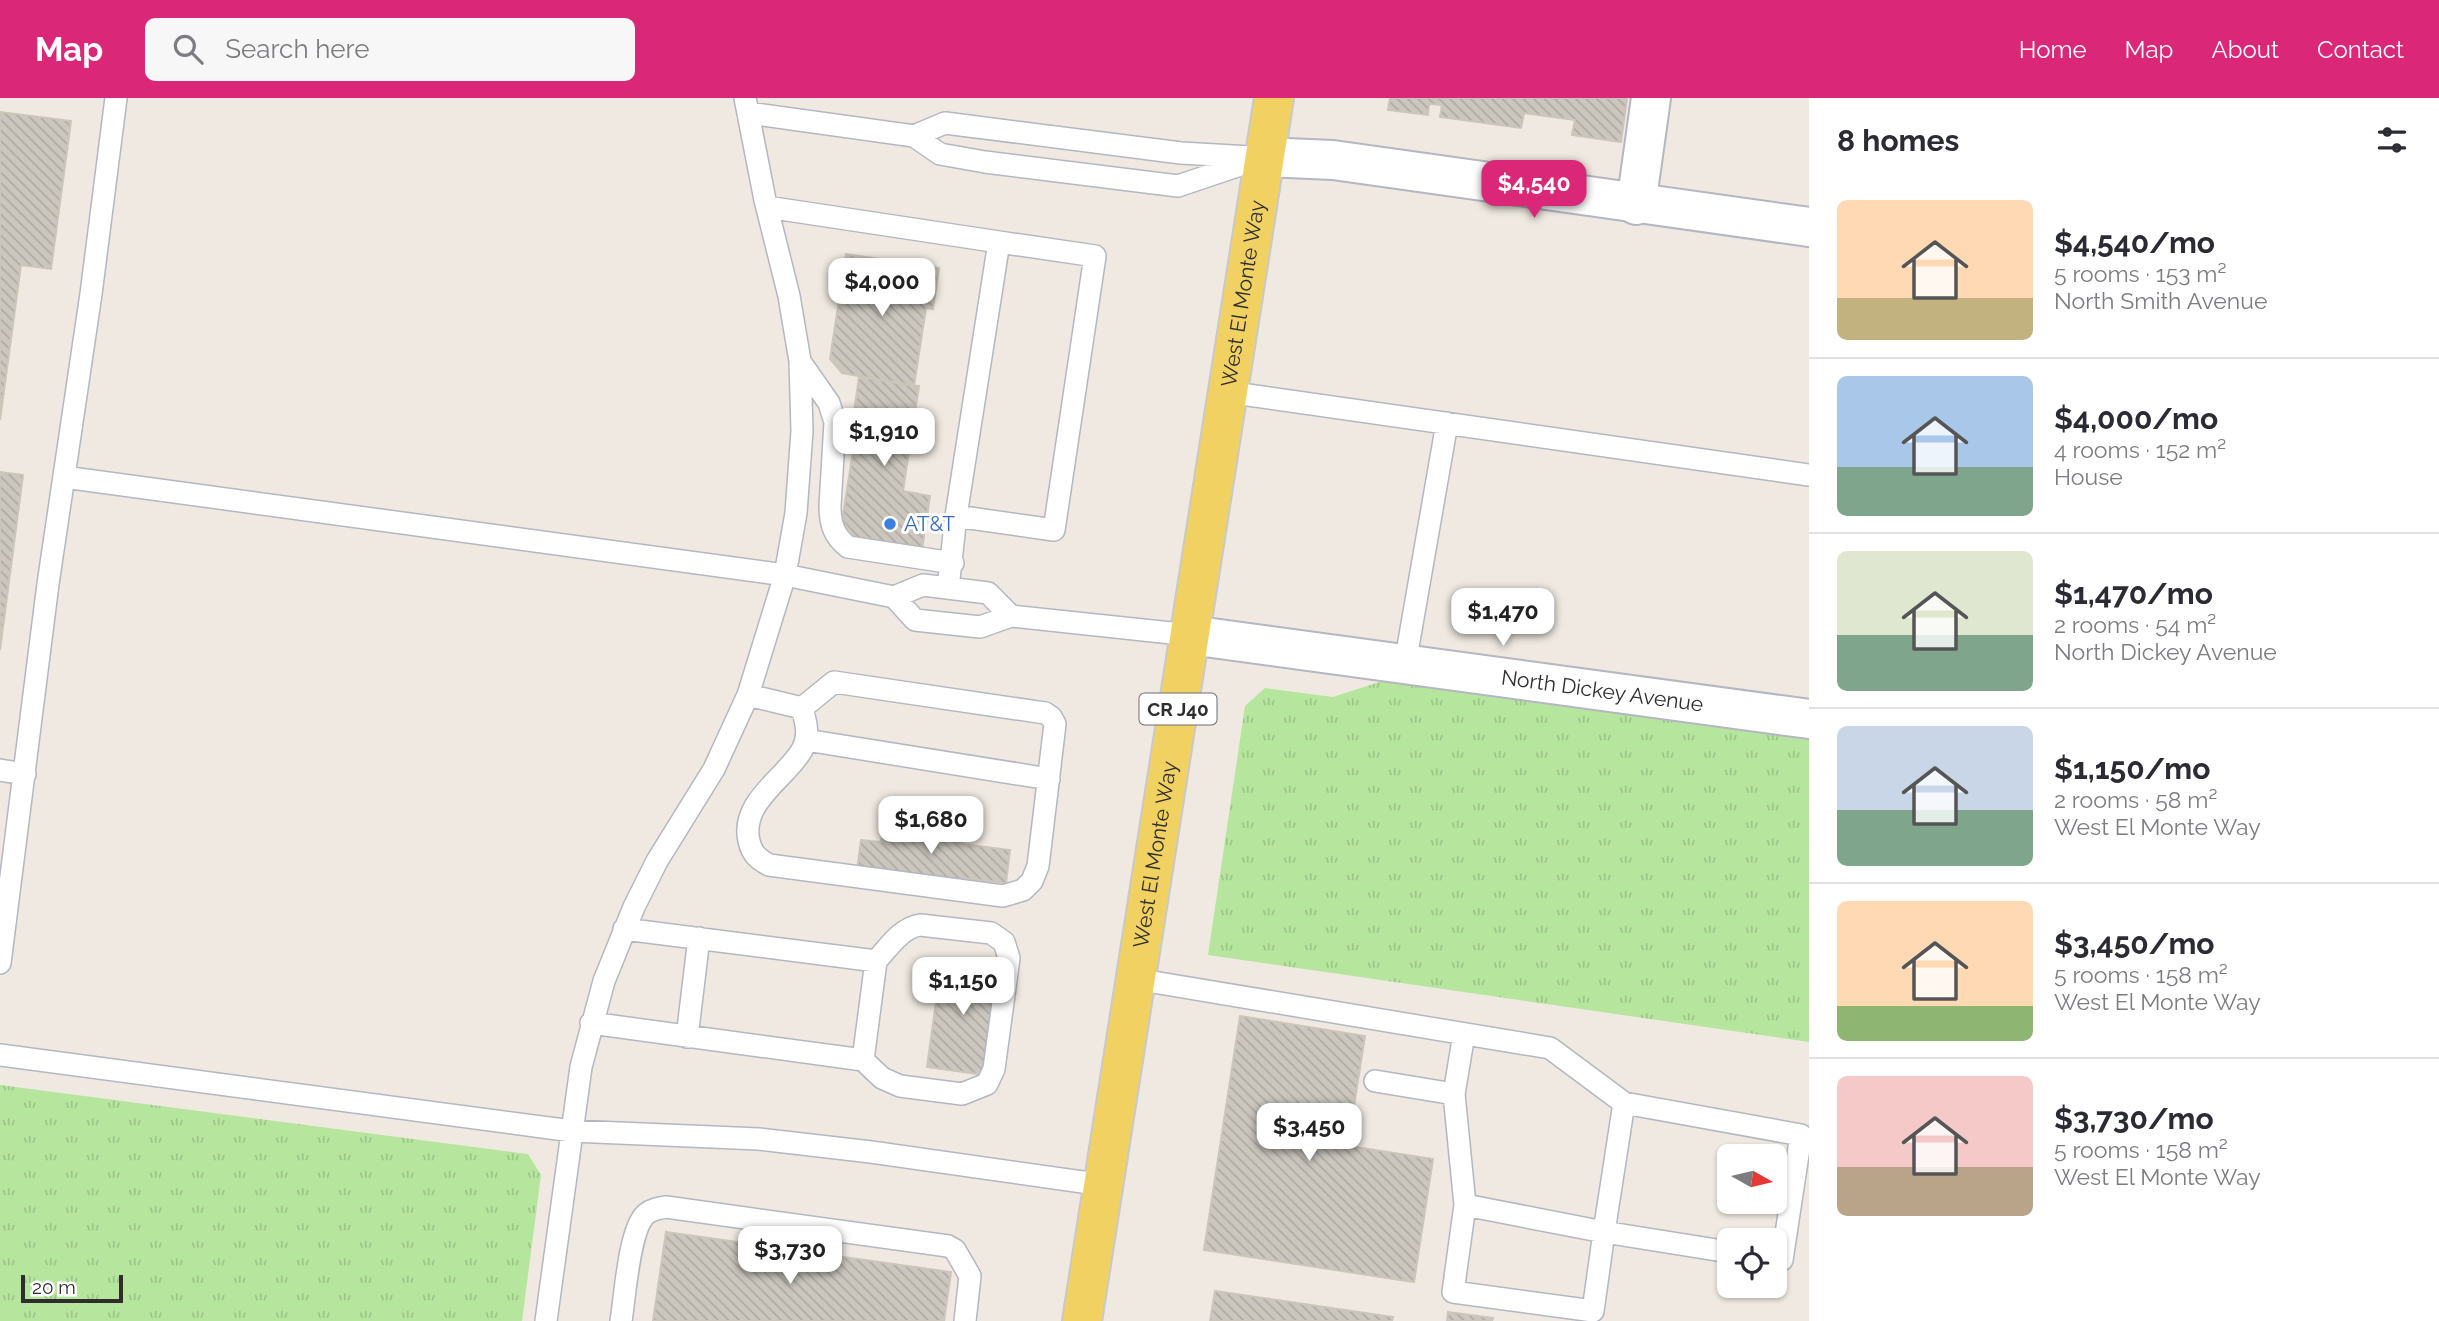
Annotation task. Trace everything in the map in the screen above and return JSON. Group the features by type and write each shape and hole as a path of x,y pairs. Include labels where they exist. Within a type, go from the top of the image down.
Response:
{"main road":[{"name":"West El Monte Way","path":"1083,1321 1274,98"}],"street":[{"path":"1636,205 1651,98"},
{"path":"1264,157 1333,160 1636,205 1809,227"},
{"name":"North Dickey Avenue","path":"1190,635 1809,719"}],"lane":[{"path":"0,963 6,868 26,774 48,584 116,98"},
{"path":"546,1321 572,1130 591,1023 624,929 657,861 714,769 748,695 785,575 796,513 802,431 800,361 789,296 766,207 746,105 914,135 940,154 1178,186 1264,157"},
{"path":"914,135 945,123 1181,153 1264,157"},
{"path":"766,207 1095,256 1054,530 956,516"},
{"path":"948,588 953,563 956,516 999,242"},
{"path":"800,361 829,403 835,422 830,519 839,540 848,547 953,563"},
{"path":"1227,392 1809,475"},
{"path":"1405,664 1447,423"},
{"path":"64,477 785,575 894,597 923,585 988,593 1011,616"},
{"path":"894,597 915,620 980,627 1011,616 1190,635"},
{"path":"834,681 1045,713 1051,717 1055,724 1049,779 1038,866 1032,881 1024,891 1003,896 769,865 758,860 748,839 752,811 802,751 807,725 802,708 834,681"},
{"path":"748,695 802,708"},
{"path":"806,740 1049,779"},
{"path":"0,770 26,774"},
{"path":"591,1023 863,1060 882,1079 900,1086 962,1094 987,1084 994,1069 1009,958 1004,942 992,933 920,925 911,926 902,932 876,961 863,1060"},
{"path":"624,929 876,961"},
{"path":"687,1037 699,938"},
{"path":"1135,979 1550,1048 1625,1104 1801,1135 1787,1228"},
{"path":"1464,1034 1454,1094 1465,1205 1453,1292 1593,1311 1625,1104"},
{"path":"0,1055 572,1130 759,1139 1104,1185"},
{"path":"1375,1081 1454,1094"},
{"path":"1465,1205 1604,1232 1717,1250"},
{"path":"621,1321 634,1232 645,1215 653,1209 666,1207 948,1246 955,1250 970,1276 965,1321"}],"green space":[{"path":"1395,677 1809,736 1809,1042 1208,955 1245,706 1265,688 1333,697"},
{"path":"0,1085 528,1154 541,1175 522,1321 0,1321"}],"building":[{"path":"1390,98 1627,98 1621,142 1572,135 1575,120 1524,113 1521,128 1440,117 1442,105 1429,104 1428,115 1388,110"},
{"path":"0,112 71,121 51,269 21,265 0,420"},
{"path":"846,254 939,268 933,309 926,308 914,386 842,373 830,359"},
{"path":"859,377 919,386 903,491 930,496 922,550 859,541 842,521 857,426 852,426"},
{"path":"0,472 23,475 0,650"},
{"path":"884,822 963,832 962,844 1010,850 1006,883 963,878 962,885 857,871 861,840 881,842"},
{"path":"942,958 1000,967 985,1075 927,1067"},
{"path":"1240,1016 1365,1036 1354,1106 1323,1102 1317,1141 1433,1159 1414,1282 1204,1250"},
{"path":"666,1232 951,1272 944,1321 653,1321"},
{"path":"1215,1291 1393,1317 1392,1321 1210,1321"},
{"path":"1448,1312 1493,1318 1492,1321 1447,1321"}],"place":[{"name":"AT&T","path":"890,524"}]}
